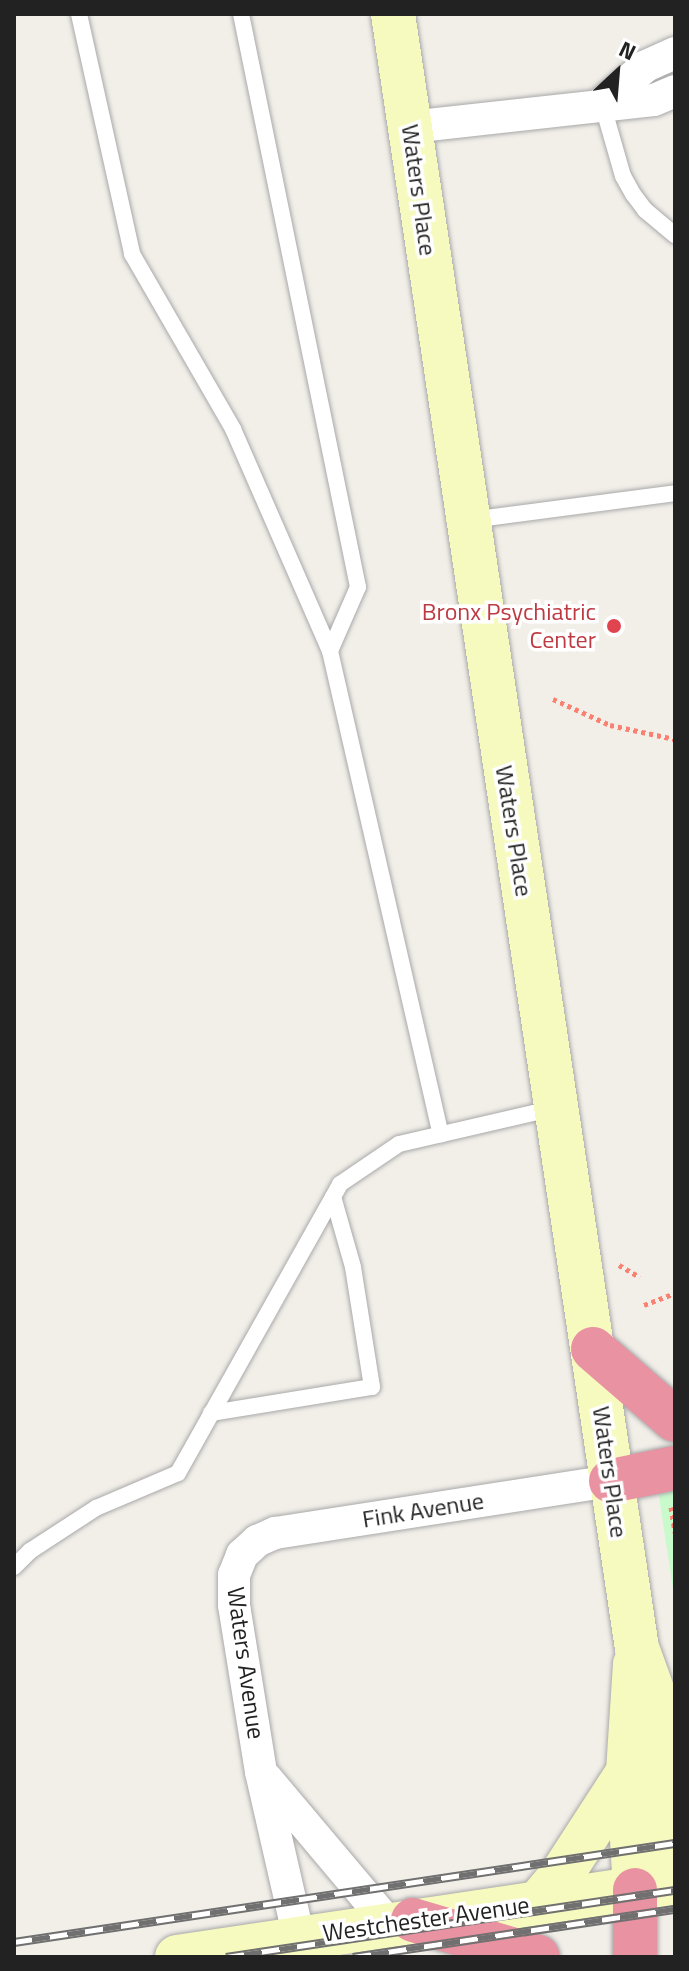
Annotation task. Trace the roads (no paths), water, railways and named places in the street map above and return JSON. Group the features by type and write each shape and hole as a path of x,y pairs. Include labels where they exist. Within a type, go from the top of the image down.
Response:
{"highway":[{"path":"593,1349 675,1420"},
{"path":"611,1481 675,1468"},
{"path":"635,1957 657,1885"},
{"path":"401,1922 538,1957"}],"main road":[{"name":"Waters Place","path":"393,14 466,520 637,1648 672,1744 657,1885"},
{"name":"Waters Place","path":"637,1648 628,1772 657,1885"},
{"path":"538,1903 562,1874 628,1772"},
{"name":"Westchester Avenue","path":"177,1957 657,1885"}],"street":[{"path":"602,103 646,66 675,53"},
{"path":"410,127 602,103 654,100 675,91"},
{"name":"Fink Avenue","path":"242,1555 257,1541 275,1533 611,1481"},
{"name":"Waters Avenue","path":"242,1555 234,1575 234,1605 261,1772 299,1938"},
{"name":"Waters Avenue","path":"261,1772 401,1922"}],"lane":[{"path":"79,14 132,254 233,429 330,651 441,1134"},
{"path":"241,14 358,587 330,651"},
{"path":"602,103 623,176 652,217 675,235"},
{"path":"466,520 675,493"},
{"path":"14,1567 30,1551 96,1508 178,1473 340,1184 399,1144 557,1107"},
{"path":"211,1413 372,1387 353,1267 333,1197"}],"railway":[{"path":"14,1942 675,1843"},
{"path":"226,1957 675,1890"},
{"path":"353,1957 675,1909"}],"place":[{"name":"Bronx Psychiatric Center","path":"614,626"}]}
